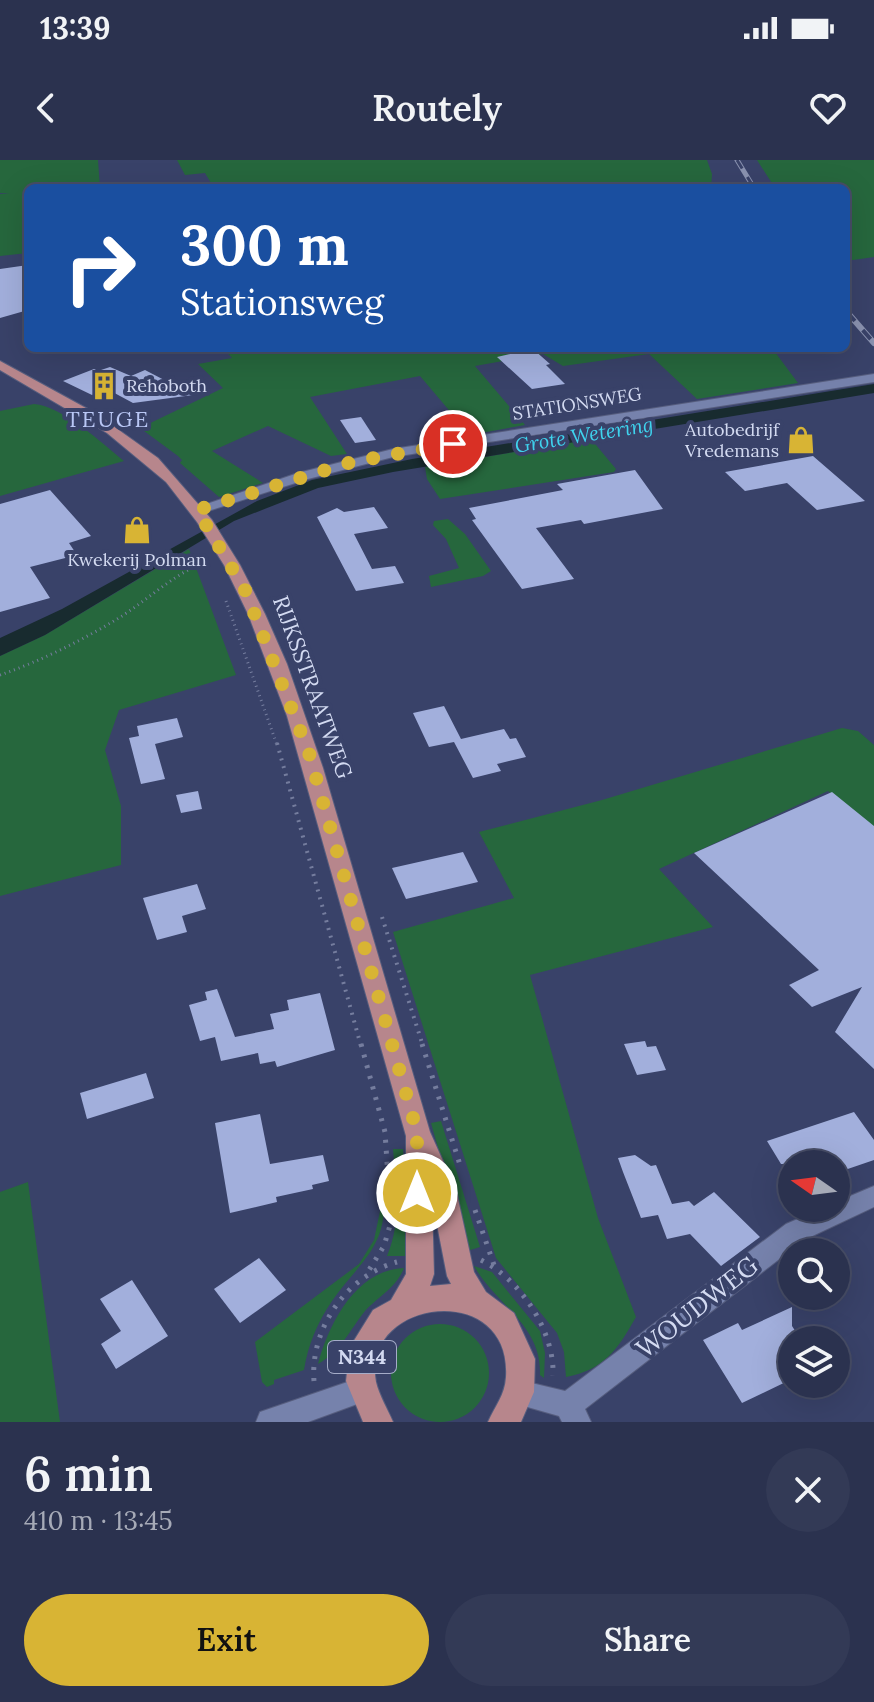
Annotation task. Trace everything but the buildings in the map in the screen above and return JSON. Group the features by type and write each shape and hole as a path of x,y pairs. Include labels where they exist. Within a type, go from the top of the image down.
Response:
{"main road":[{"name":"RIJKSSTRAATWEG","path":"0,365 55,395 137,449 169,477 207,524 245,590 309,753 417,1132 443,1190 461,1276 477,1303"},
{"name":"RIJKSSTRAATWEG","path":"403,1304 412,1295 420,1274 417,1132"},
{"name":"N344","path":"378,1422 362,1390 361,1361 371,1333 403,1304 432,1295 448,1295 477,1303 499,1319 514,1341 522,1366 509,1414"}],"street":[{"name":"STATIONSWEG","path":"207,524 303,476 393,453 874,378"},
{"name":"WOUDWEG","path":"509,1414 573,1414 795,1232 874,1196"},
{"path":"270,1422 362,1390"}],"path":[{"path":"0,675 26,666 118,618 174,581 184,569 207,560 212,571"},
{"path":"223,593 282,758 385,1132 391,1222 384,1246 369,1270 339,1303 315,1349 312,1374 320,1404"}],"green space":[{"path":"0,160 98,160 100,184 24,184 24,253 0,256 0,194 10,193 0,193"},
{"path":"177,160 707,160 712,174 711,184 212,184 205,173 185,175"},
{"path":"757,160 874,160 874,257 850,260 850,184 772,184"},
{"path":"227,352 775,352 798,383 697,399 649,354 563,366 543,354 475,366 525,425 470,435 420,376 310,397 347,454 331,456 268,426 212,451 263,483 219,497 180,463 182,460 178,456 140,428 223,388 198,364 232,358"},
{"path":"34,404 69,418 124,461 0,496 0,411"},
{"path":"591,439 616,469 614,472 440,499 427,479 425,467"},
{"path":"448,519 465,534 491,571 483,576 431,587 429,576 459,568 446,539 433,525 434,521"},
{"path":"189,549 236,675 119,710 105,750 121,806 121,865 0,896 0,656 45,635"},
{"path":"842,728 858,731 874,745 874,830 828,791 659,869 713,927 530,975 598,1218 636,1317 623,1339 600,1363 566,1377 564,1352 557,1333 496,1258 393,932 514,898 479,832 602,800"},
{"path":"441,1121 480,1247 467,1251 431,1123"},
{"path":"393,1149 403,1149 409,1215 406,1216 407,1256 387,1256 396,1217"},
{"path":"28,1182 60,1422 0,1422 0,1192"},
{"path":"384,1192 382,1227 377,1241 322,1318 304,1370 274,1380 274,1384 267,1387 262,1382 255,1342 359,1264 374,1240"},
{"path":"474,1266 492,1272 540,1331 545,1353 544,1378 540,1375 534,1342 526,1329"},
{"path":"404,1268 392,1286 365,1311 339,1347 318,1364 329,1332 347,1301 372,1278"},
{"path":"440,1324 459,1328 475,1338 485,1354 489,1373 485,1392 475,1408 459,1418 440,1422 421,1418 405,1408 395,1392 391,1373 395,1354 405,1338 421,1328"}],"water":[{"name":"Grote Wetering","path":"874,384 874,393 393,472 318,488 234,521 45,635 0,656 0,638 62,609 257,501 312,480 412,459"}],"railway":[{"path":"737,160 752,184"},
{"path":"850,315 874,343"}],"place":[{"name":"Rehoboth","path":"104,386"},
{"name":"Autobedrijf Vredemans","path":"801,440"},
{"name":"Kwekerij Polman","path":"137,530"}],"district":[{"name":"TEUGE","path":"108,419"}],"route":[{"path":"417,1193 417,1132 309,753 245,590 197,510 352,462 453,444"}]}
